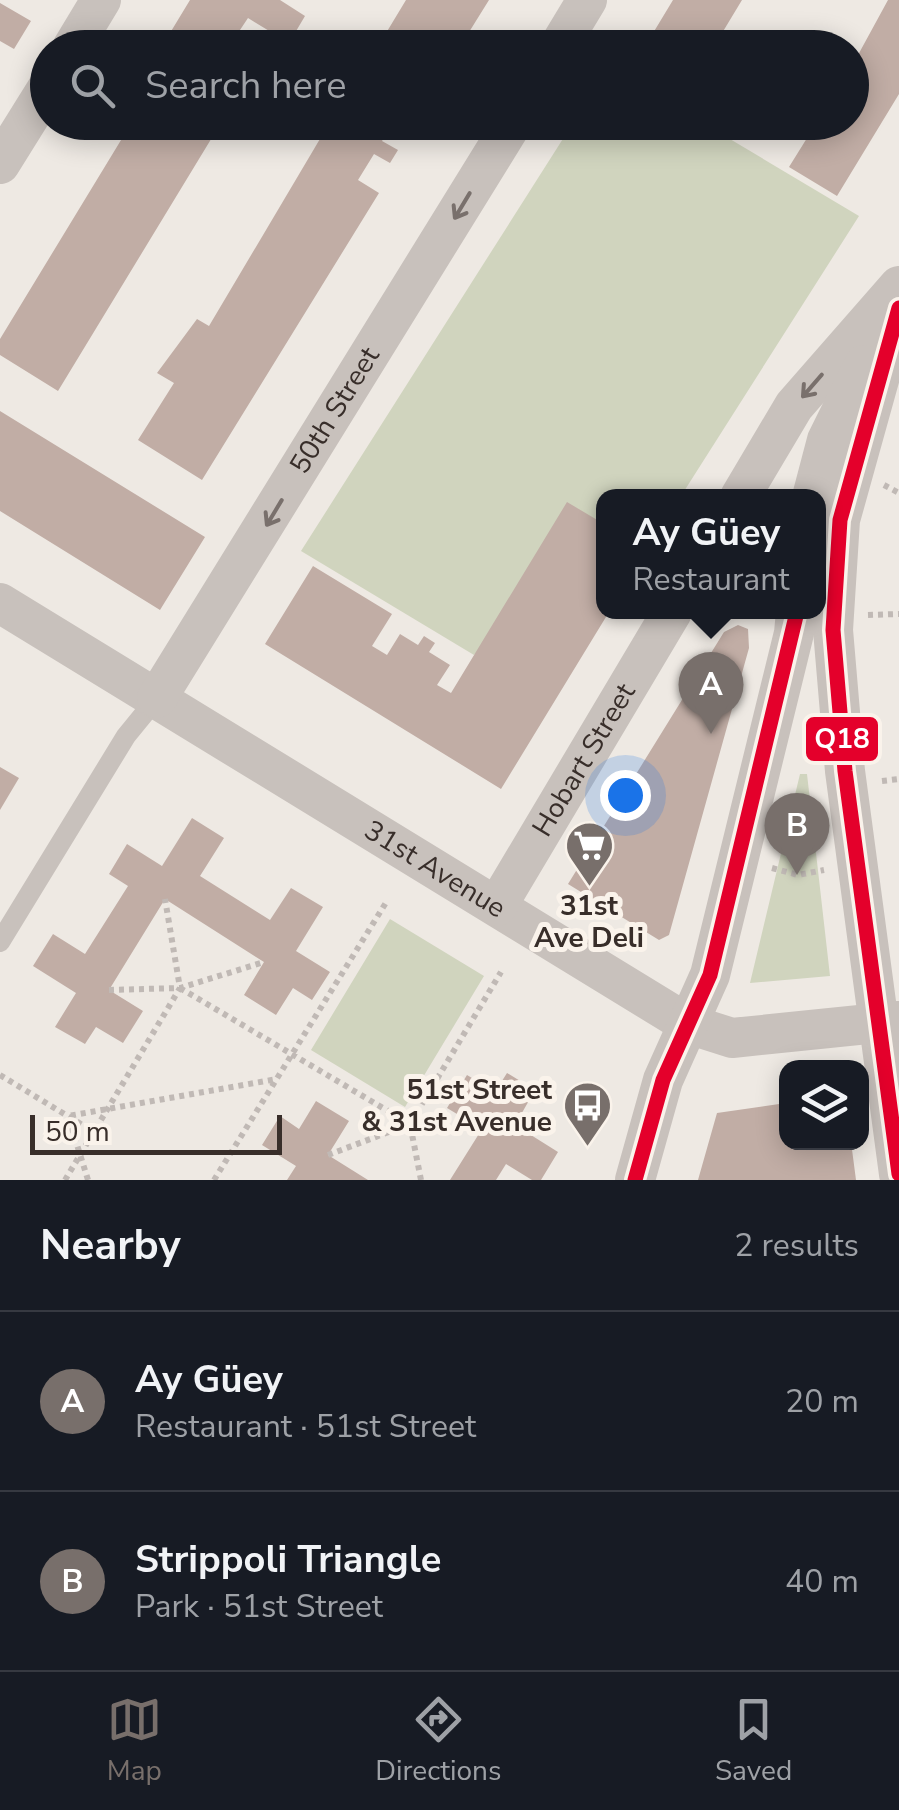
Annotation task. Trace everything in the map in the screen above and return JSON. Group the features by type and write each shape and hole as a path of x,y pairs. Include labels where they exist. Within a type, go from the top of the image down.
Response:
{"street":[{"path":"83,30 101,0"},
{"path":"569,30 587,0"},
{"path":"0,164 30,116"},
{"name":"50th Street","path":"158,698 501,140"},
{"path":"744,489 794,406 899,286"},
{"path":"814,489 827,440 899,294"},
{"path":"899,308 840,520 833,630 845,771 889,1022 899,1174"},
{"name":"31st Avenue","path":"0,603 688,1024 732,1038 889,1022"},
{"name":"Hobart Street","path":"497,906 668,619"},
{"path":"635,1180 663,1080 710,975 795,619"}],"lane":[{"path":"0,942 126,736 158,698"}],"path":[{"path":"883,485 899,492"},
{"path":"862,615 899,614"},
{"path":"876,782 899,779"},
{"path":"766,866 798,875 828,870"},
{"path":"64,1180 180,988 165,899"},
{"path":"214,1180 387,901"},
{"path":"109,990 180,988 264,962"},
{"path":"421,1180 410,1124 501,972"},
{"path":"180,988 410,1124"},
{"path":"0,1076 94,1132"},
{"path":"68,1116 277,1079"},
{"path":"68,1116 88,1180"},
{"path":"328,1156 410,1124 482,1128"}],"green space":[{"path":"562,140 732,140 859,216 685,489 596,489 596,531 474,655 301,551"},
{"path":"800,774 807,774 830,976 750,983"},
{"path":"390,919 484,976 405,1107 311,1050"}],"building":[{"path":"190,0 280,0 305,16 297,30 268,30 248,18 240,30 172,30"},
{"path":"406,0 489,0 470,30 388,30"},
{"path":"673,0 742,0 724,30 655,30"},
{"path":"888,0 899,0 899,94 837,196 789,167 806,140 869,140 869,35"},
{"path":"0,3 31,21 14,49 0,41"},
{"path":"121,140 211,140 58,391 0,355 0,339"},
{"path":"319,140 383,140 398,150 390,163 374,154 358,180 379,193 202,480 138,440 174,383 157,373 197,319 209,326"},
{"path":"0,411 205,537 160,610 0,511"},
{"path":"567,502 596,519 596,619 605,619 501,789 265,644 313,566 392,614 372,646 387,655 400,634 418,645 424,636 435,643 429,652 450,665 437,685 451,693"},
{"path":"738,625 748,629 749,648 669,935 659,940 568,884 724,632"},
{"path":"0,767 19,778 0,810"},
{"path":"192,818 224,838 200,876 270,920 291,888 323,907 296,951 330,972 312,1000 293,988 276,1015 244,995 264,962 165,899 109,990 143,1011 123,1043 96,1027 85,1044 55,1027 76,993 33,966 53,934 85,954 128,886 109,874 127,844 162,866"},
{"path":"507,1073 535,1090 515,1125 558,1152 541,1180 532,1180 506,1164 496,1180 450,1180 482,1129 447,1108 467,1075 495,1092"},
{"path":"316,1101 349,1121 328,1155 368,1180 287,1180 296,1166 262,1145 280,1116 299,1129"},
{"path":"779,1104 779,1150 852,1150 856,1180 698,1180 717,1113"}],"transit line":[{"name":"Q18","path":"899,308 840,520 833,630 845,771 899,1174"},
{"name":"Q18","path":"635,1180 663,1080 710,975 795,619"}],"place":[{"name":"Ay Güey","path":"711,734"},
{"name":"Strippoli Triangle","path":"797,875"},
{"name":"31st Ave Deli","path":"589,888"},
{"name":"51st Street & 31st Avenue","path":"587,1148"}]}
